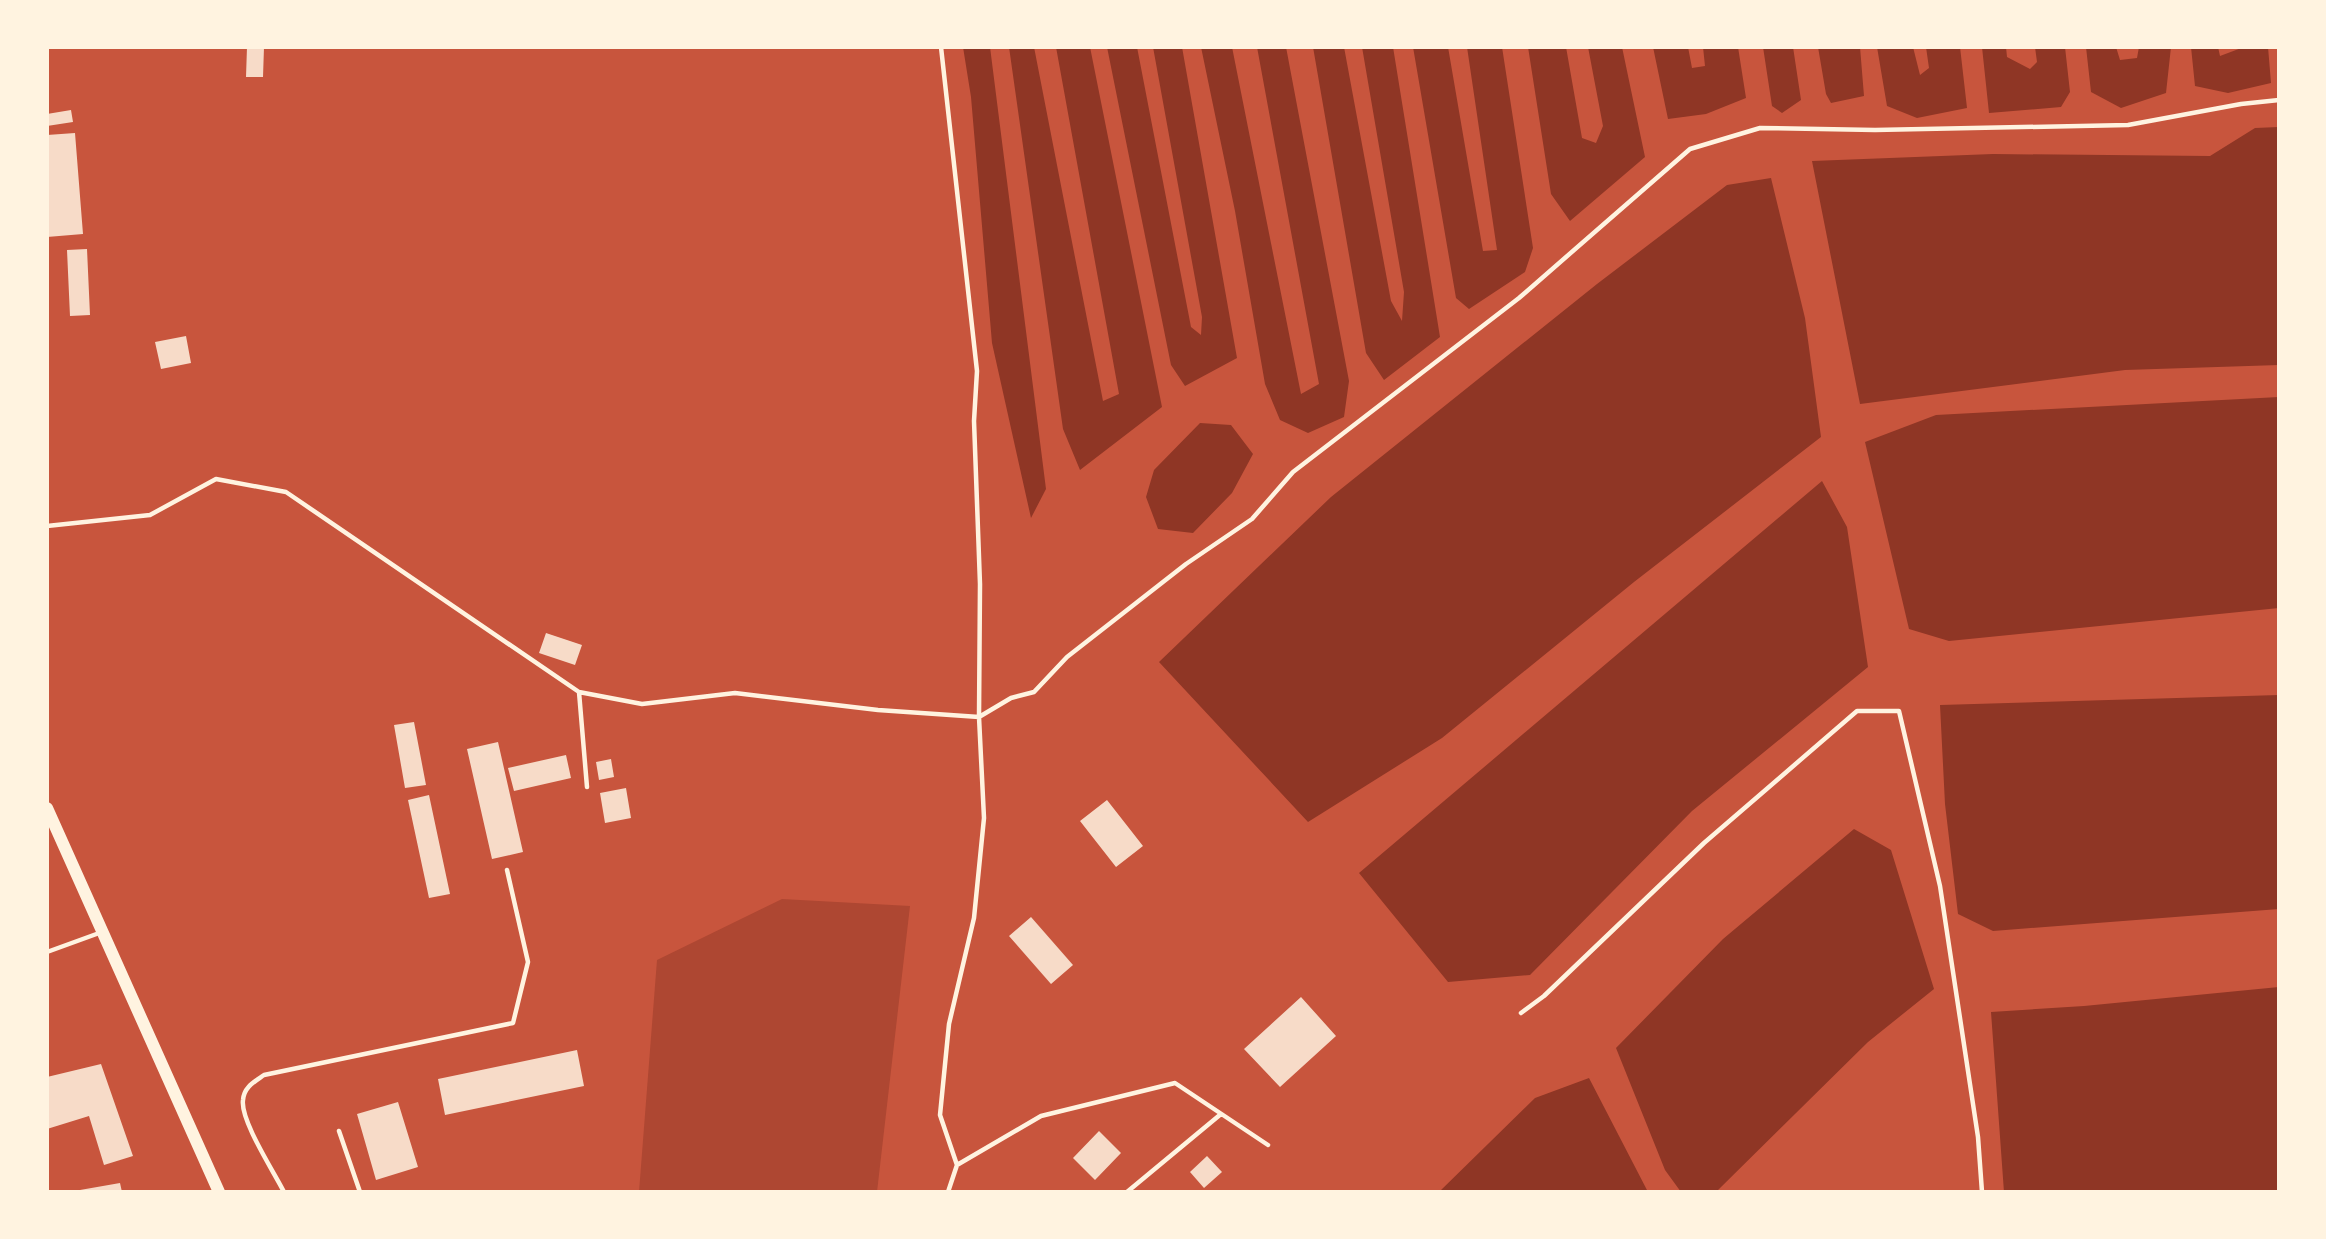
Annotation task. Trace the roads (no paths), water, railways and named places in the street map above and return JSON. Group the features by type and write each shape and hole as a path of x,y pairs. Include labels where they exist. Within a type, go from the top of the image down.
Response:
{"main road":[{"path":"47,808 219,1192"}],"lane":[{"path":"941,47 977,371 974,421 980,584 979,717 984,818 974,918 948,1024 940,1115 957,1165 948,1192"},
{"path":"47,526 150,515 215,479 286,492 579,692 642,704 735,693 878,710 979,717 1011,698 1034,692 1067,657 1186,564 1252,519 1293,472 1520,298 1690,149 1760,128 1875,130 2128,125 2241,104 2279,100"},
{"path":"579,692 587,787"},
{"path":"1521,1013 1544,996 1704,843 1857,711 1899,711 1940,886 1978,1137 1982,1192"},
{"path":"284,1192 246,1117 242,1101 249,1085 264,1075 513,1023 528,962 507,870"},
{"path":"47,952 103,932"},
{"path":"957,1165 1041,1116 1175,1083 1268,1145"},
{"path":"1127,1192 1221,1114"},
{"path":"340,1130 360,1192"}]}
